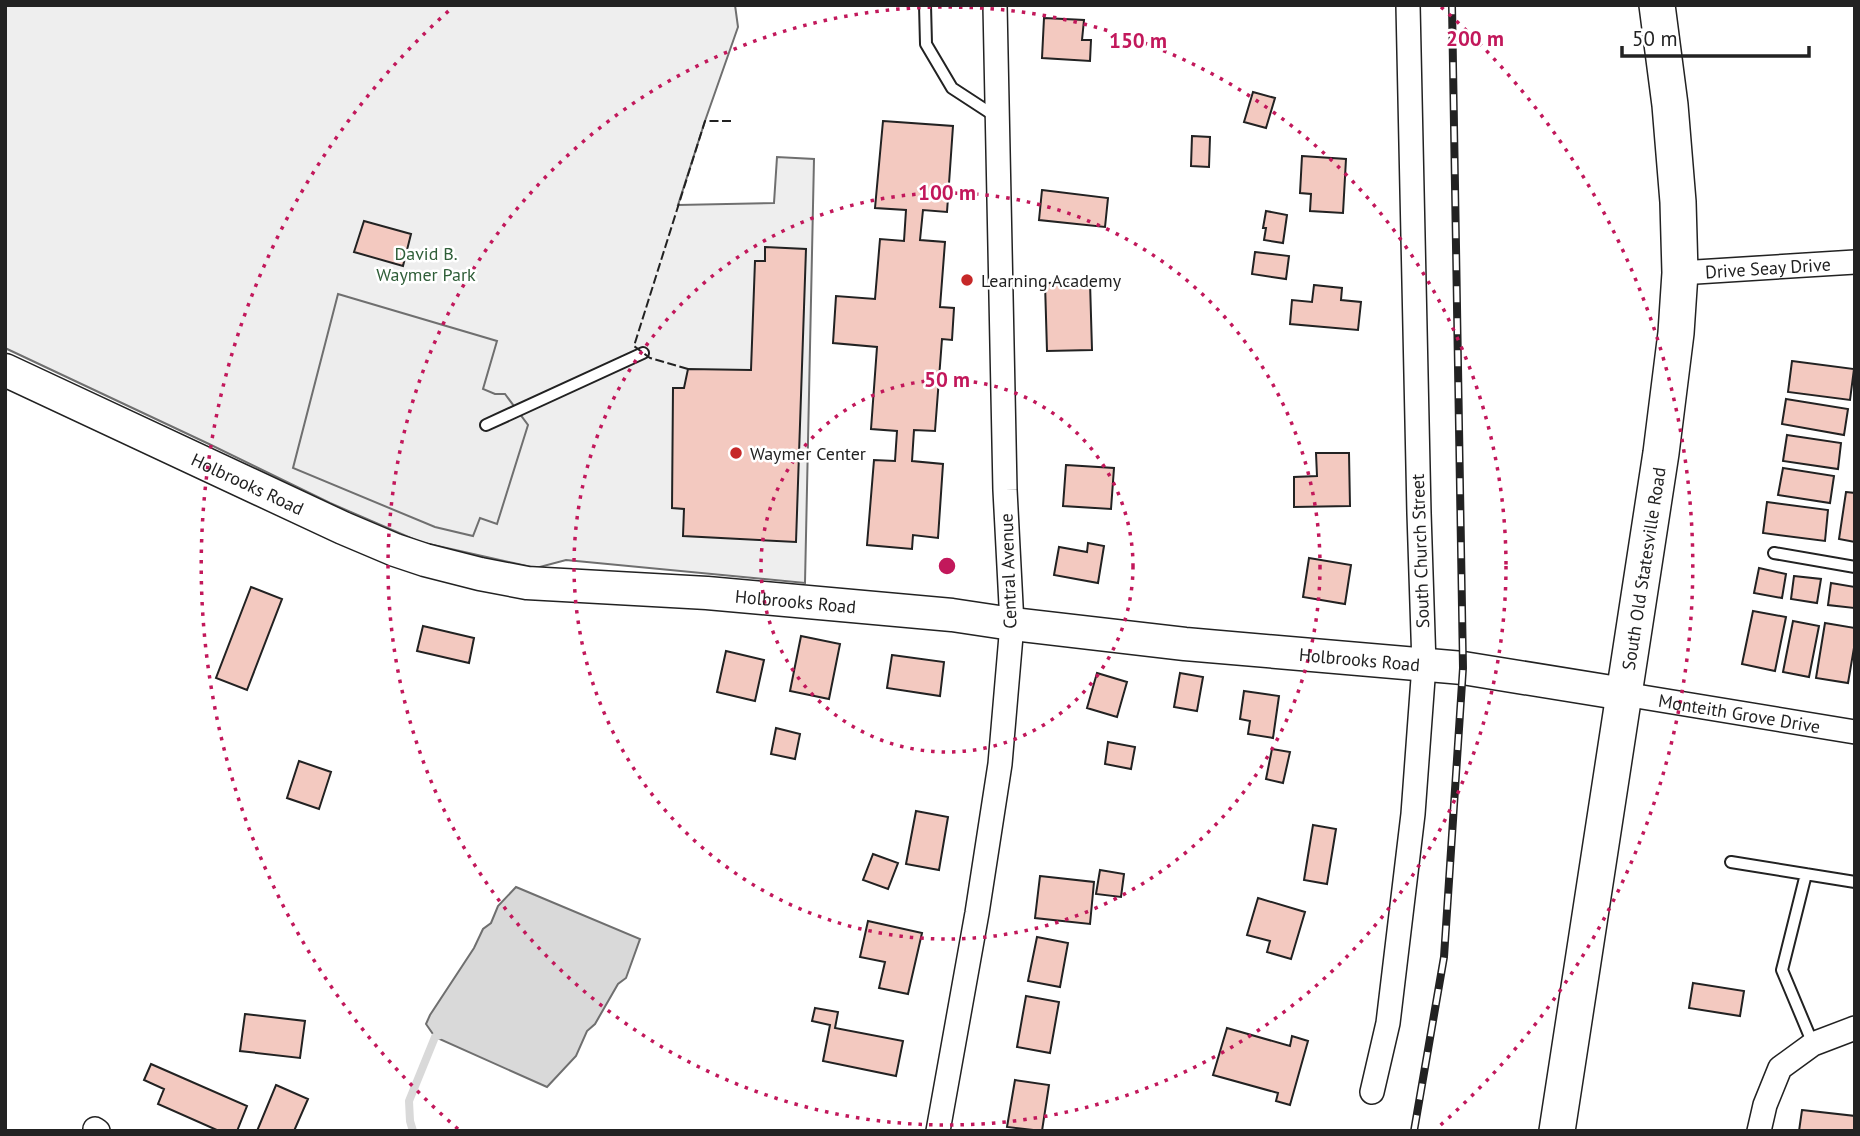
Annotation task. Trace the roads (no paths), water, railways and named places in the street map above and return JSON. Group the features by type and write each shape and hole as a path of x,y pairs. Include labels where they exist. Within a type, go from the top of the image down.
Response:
{"main road":[{"name":"South Old Statesville Road","path":"1557,1131 1661,453 1676,333 1680,273 1678,202 1657,5"}],"street":[{"name":"Central Avenue","path":"938,1131 1000,764 1012,624 1005,491 995,5"},
{"name":"South Church Street","path":"1372,1092 1388,1023 1413,814 1424,666 1418,499 1409,5"},
{"name":"Drive Seay Drive","path":"1680,273 1855,262"},
{"name":"Holbrooks Road","path":"5,370 316,517 395,550 480,574 527,583 707,593 952,615 1185,644 1463,668 1624,694"},
{"name":"Monteith Grove Drive","path":"1624,694 1855,732"},
{"path":"1759,1131 1765,1105 1780,1068 1813,1044 1855,1028"}],"lane":[{"path":"925,5 926,44 952,88 998,118"},
{"path":"486,425 643,353"},
{"path":"1774,553 1855,567"},
{"path":"1731,862 1855,882"},
{"path":"1806,874 1783,970 1813,1044"}],"waterway":[{"path":"413,1131 409,1101 435,1037 442,1034"}],"railway":[{"path":"1414,1131 1444,957 1463,668 1452,5"}],"place":[{"name":"Learning Academy","path":"967,280"},
{"name":"Waymer Center","path":"736,453"}],"park label":[{"name":"David B. Waymer Park","path":"426,263"}]}
